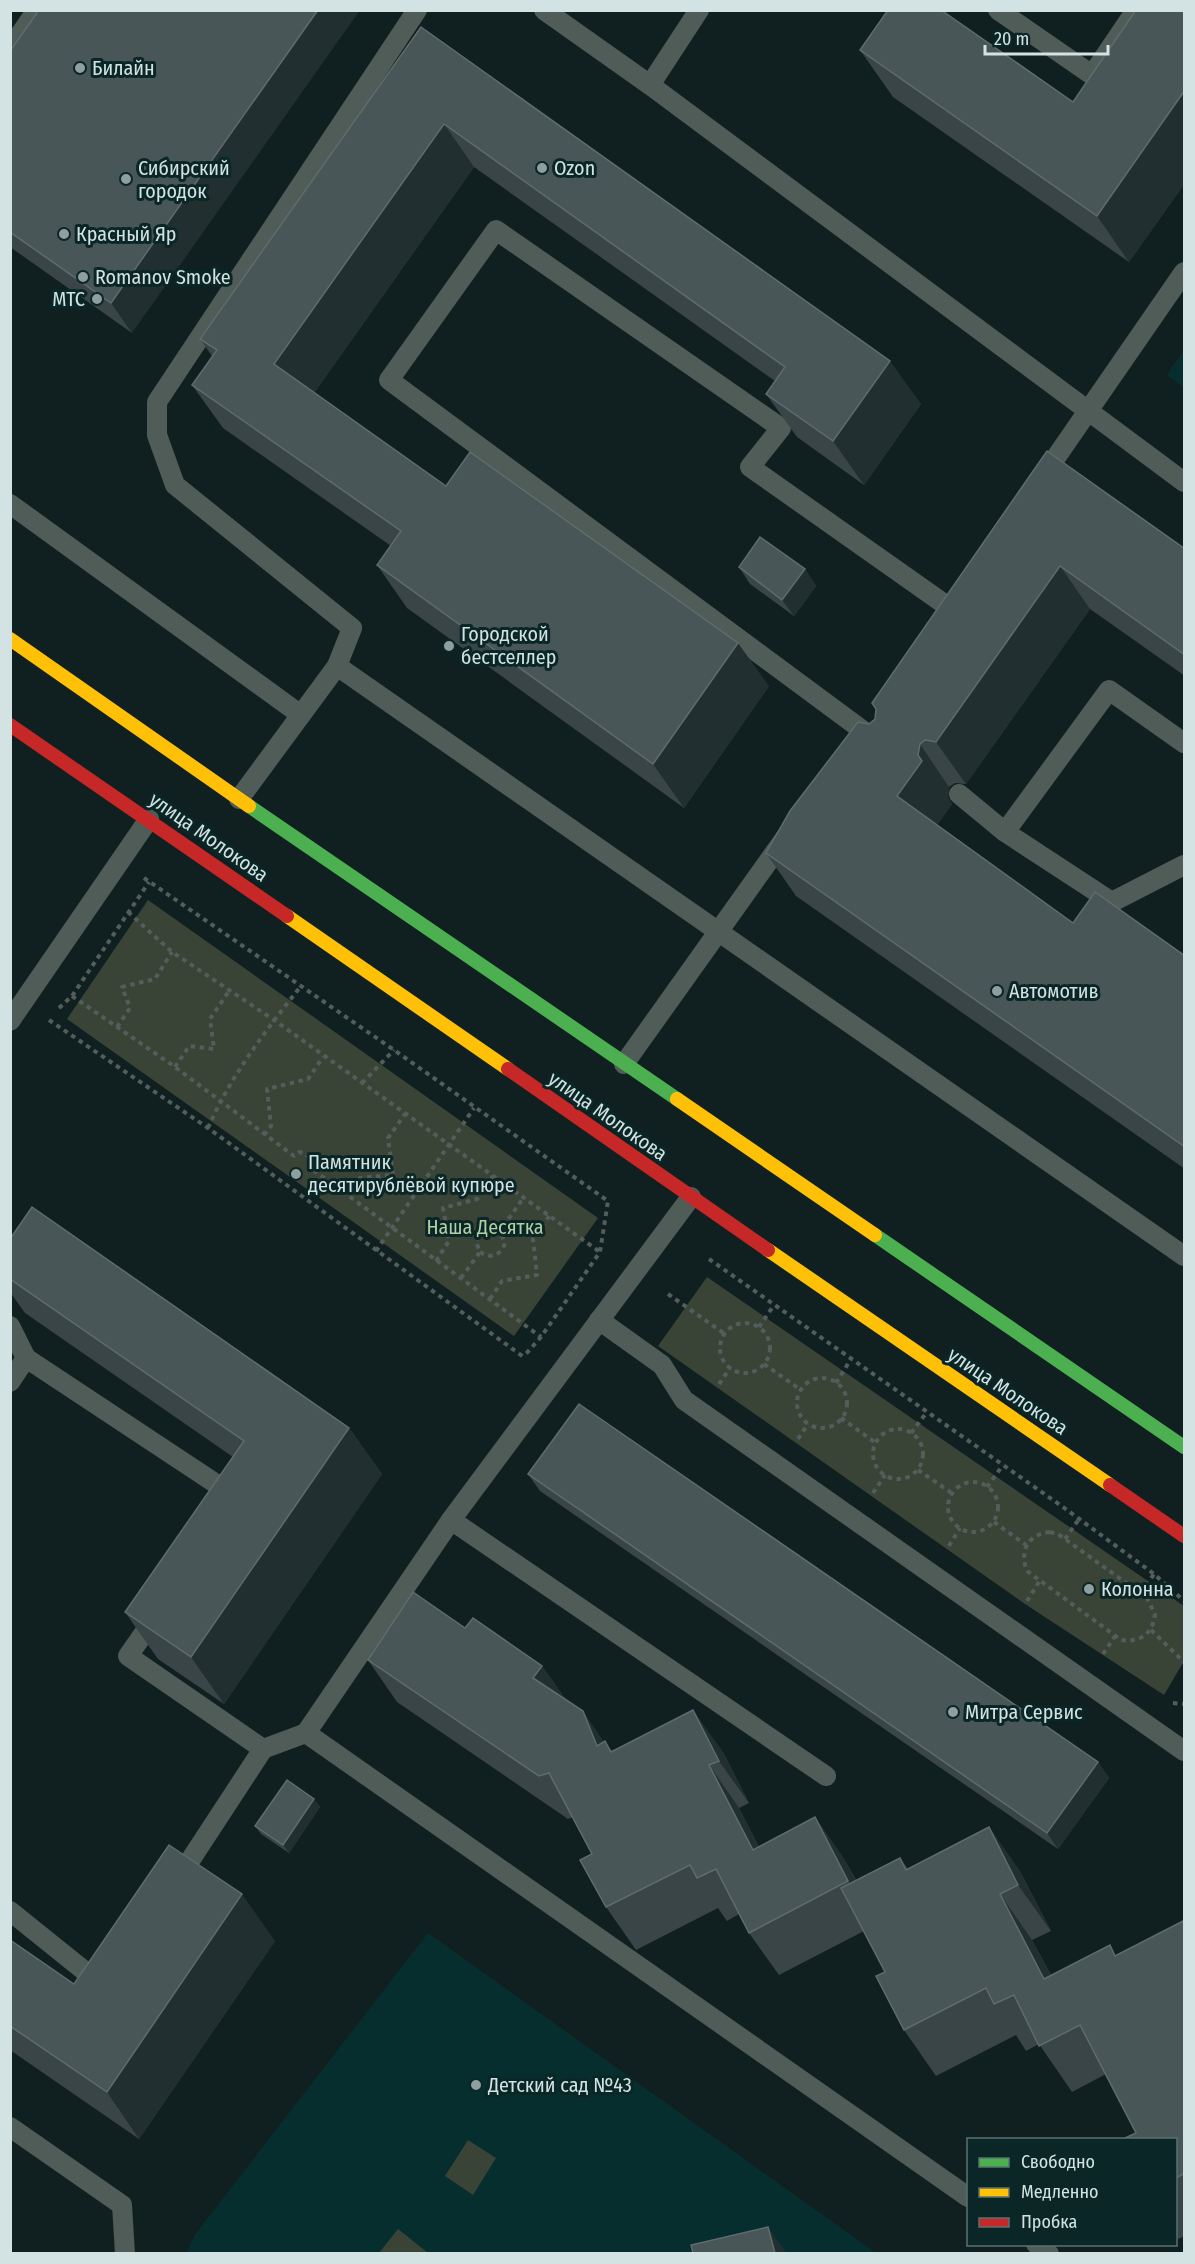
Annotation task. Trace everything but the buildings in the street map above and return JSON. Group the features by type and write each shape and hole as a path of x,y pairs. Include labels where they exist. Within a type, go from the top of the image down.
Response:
{"main road":[{"path":"10,639 624,1064 1182,1440"},
{"name":"улица Молокова","path":"10,724 691,1197 1185,1536"}],"lane":[{"path":"10,49 37,10"},
{"path":"239,799 337,666 352,628 175,485 157,435 157,402 417,10"},
{"path":"544,10 650,85 1185,482"},
{"path":"650,85 699,10"},
{"path":"998,10 1092,75 1136,10"},
{"path":"895,755 869,722 389,380 496,230 781,428 750,467 950,608"},
{"path":"1029,496 1185,272"},
{"path":"10,504 301,715"},
{"path":"937,627 963,590"},
{"path":"337,666 1185,1256"},
{"path":"1005,832 1109,690 1185,742"},
{"path":"850,749 869,722"},
{"path":"959,794 1005,832 1112,902 1185,865"},
{"path":"10,1021 149,819"},
{"path":"624,1064 794,826"},
{"path":"165,1898 263,1749 306,1733 451,1520 691,1197"},
{"path":"600,1320 662,1365 684,1400 1185,1751"},
{"path":"10,1326 26,1358 238,1498 225,1517"},
{"path":"10,1382 26,1358"},
{"path":"451,1520 826,1776"},
{"path":"167,1601 128,1656 263,1749"},
{"path":"306,1733 967,2196"},
{"path":"10,1911 106,1988 119,1968"},
{"path":"10,2127 122,2205 125,2253"}],"path":[{"path":"120,863 394,1050 608,1201 600,1252 541,1336 524,1356"},
{"path":"149,882 72,996 48,1019 208,1128 524,1356 545,1393"},
{"path":"128,912 172,952 274,1020 600,1252"},
{"path":"117,1027 130,1008 122,987 155,979 172,952"},
{"path":"208,1128 219,1101 274,1020 301,986"},
{"path":"175,1067 189,1046 214,1049 210,1018 229,992"},
{"path":"72,996 175,1067 294,1156 299,1152 305,1154 313,1162 312,1169 541,1336"},
{"path":"362,1083 394,1050"},
{"path":"264,1134 272,1126 267,1089 308,1079 323,1057"},
{"path":"376,1251 474,1108"},
{"path":"348,1194 360,1178 393,1175 388,1138 405,1114"},
{"path":"436,1261 449,1241 443,1208 477,1199 494,1176"},
{"path":"500,1231 524,1197"},
{"path":"490,1299 502,1281 537,1275 533,1239 550,1215"},
{"path":"487,1228 500,1231 505,1243 501,1251 494,1256 480,1252 476,1242 479,1233 487,1228"},
{"path":"461,1278 480,1252"},
{"path":"709,1259 1079,1519 1154,1574 1185,1601"},
{"path":"668,1294 725,1334"},
{"path":"759,1327 774,1305"},
{"path":"747,1323 759,1327 768,1337 771,1345 770,1354 764,1364 752,1372 745,1373 730,1368 721,1355 722,1339 725,1334 738,1324 747,1323"},
{"path":"836,1383 851,1359"},
{"path":"764,1364 801,1390"},
{"path":"719,1384 730,1368"},
{"path":"824,1378 836,1383 844,1392 847,1400 846,1409 841,1418 829,1427 821,1428 808,1424 798,1410 798,1394 801,1390 808,1382 815,1379 824,1378"},
{"path":"910,1433 927,1412"},
{"path":"841,1418 876,1443"},
{"path":"798,1439 808,1424"},
{"path":"900,1429 910,1433 921,1443 922,1460 918,1470 905,1478 897,1479 885,1475 877,1468 874,1461 876,1443 884,1433 891,1430 900,1429"},
{"path":"987,1487 1003,1466"},
{"path":"918,1470 952,1494"},
{"path":"873,1493 885,1475"},
{"path":"975,1482 987,1487 996,1496 998,1504 994,1521 980,1531 973,1532 960,1528 952,1521 950,1514 949,1498 952,1494 959,1486 966,1483 975,1482"},
{"path":"1065,1539 1079,1519"},
{"path":"994,1521 1026,1545"},
{"path":"949,1546 960,1528"},
{"path":"1041,1533 1058,1534 1141,1593 1152,1605 1155,1614 1150,1630 1137,1640 1121,1640 1115,1636 1027,1571 1023,1556 1026,1545 1034,1536 1041,1533"},
{"path":"1141,1593 1154,1574"},
{"path":"1027,1601 1039,1582"},
{"path":"1150,1630 1185,1662"},
{"path":"1103,1654 1115,1636"}],"shaded area":[{"path":"1184,350 1184,388 1167,375"},
{"name":"Детский сад №43","path":"428,1933 876,2253 186,2254 194,2236"}],"green space":[{"name":"Наша Десятка","path":"148,900 598,1218 514,1336 67,1019"},
{"path":"707,1277 1184,1606 1184,1661 1164,1695 1025,1604 658,1346"},
{"path":"468,2140 496,2158 473,2195 445,2176"},
{"path":"398,2229 428,2253 379,2253"}],"traffic: fast":[{"path":"249,806 677,1099"},
{"path":"875,1235 1184,1447"}],"traffic: slow":[{"path":"10,639 249,806"},
{"path":"287,916 508,1069"},
{"path":"677,1099 875,1235"},
{"path":"768,1250 1110,1485"}],"traffic: jam":[{"path":"10,725 287,916"},
{"path":"508,1069 768,1250"},
{"path":"1110,1485 1184,1536"}],"place":[{"name":"Билайн","path":"80,68"},
{"name":"Ozon","path":"542,168"},
{"name":"Сибирский городок","path":"126,179"},
{"name":"Красный Яр","path":"64,234"},
{"name":"Romanov Smoke","path":"83,277"},
{"name":"МТС","path":"97,299"},
{"name":"Городской бестселлер","path":"449,646"},
{"name":"Автомотив","path":"997,991"},
{"name":"Памятник десятирублёвой купюре","path":"296,1174"},
{"name":"Колонна","path":"1089,1589"},
{"name":"Митра Сервис","path":"953,1712"},
{"name":"Детский сад №43","path":"476,2085"}]}
